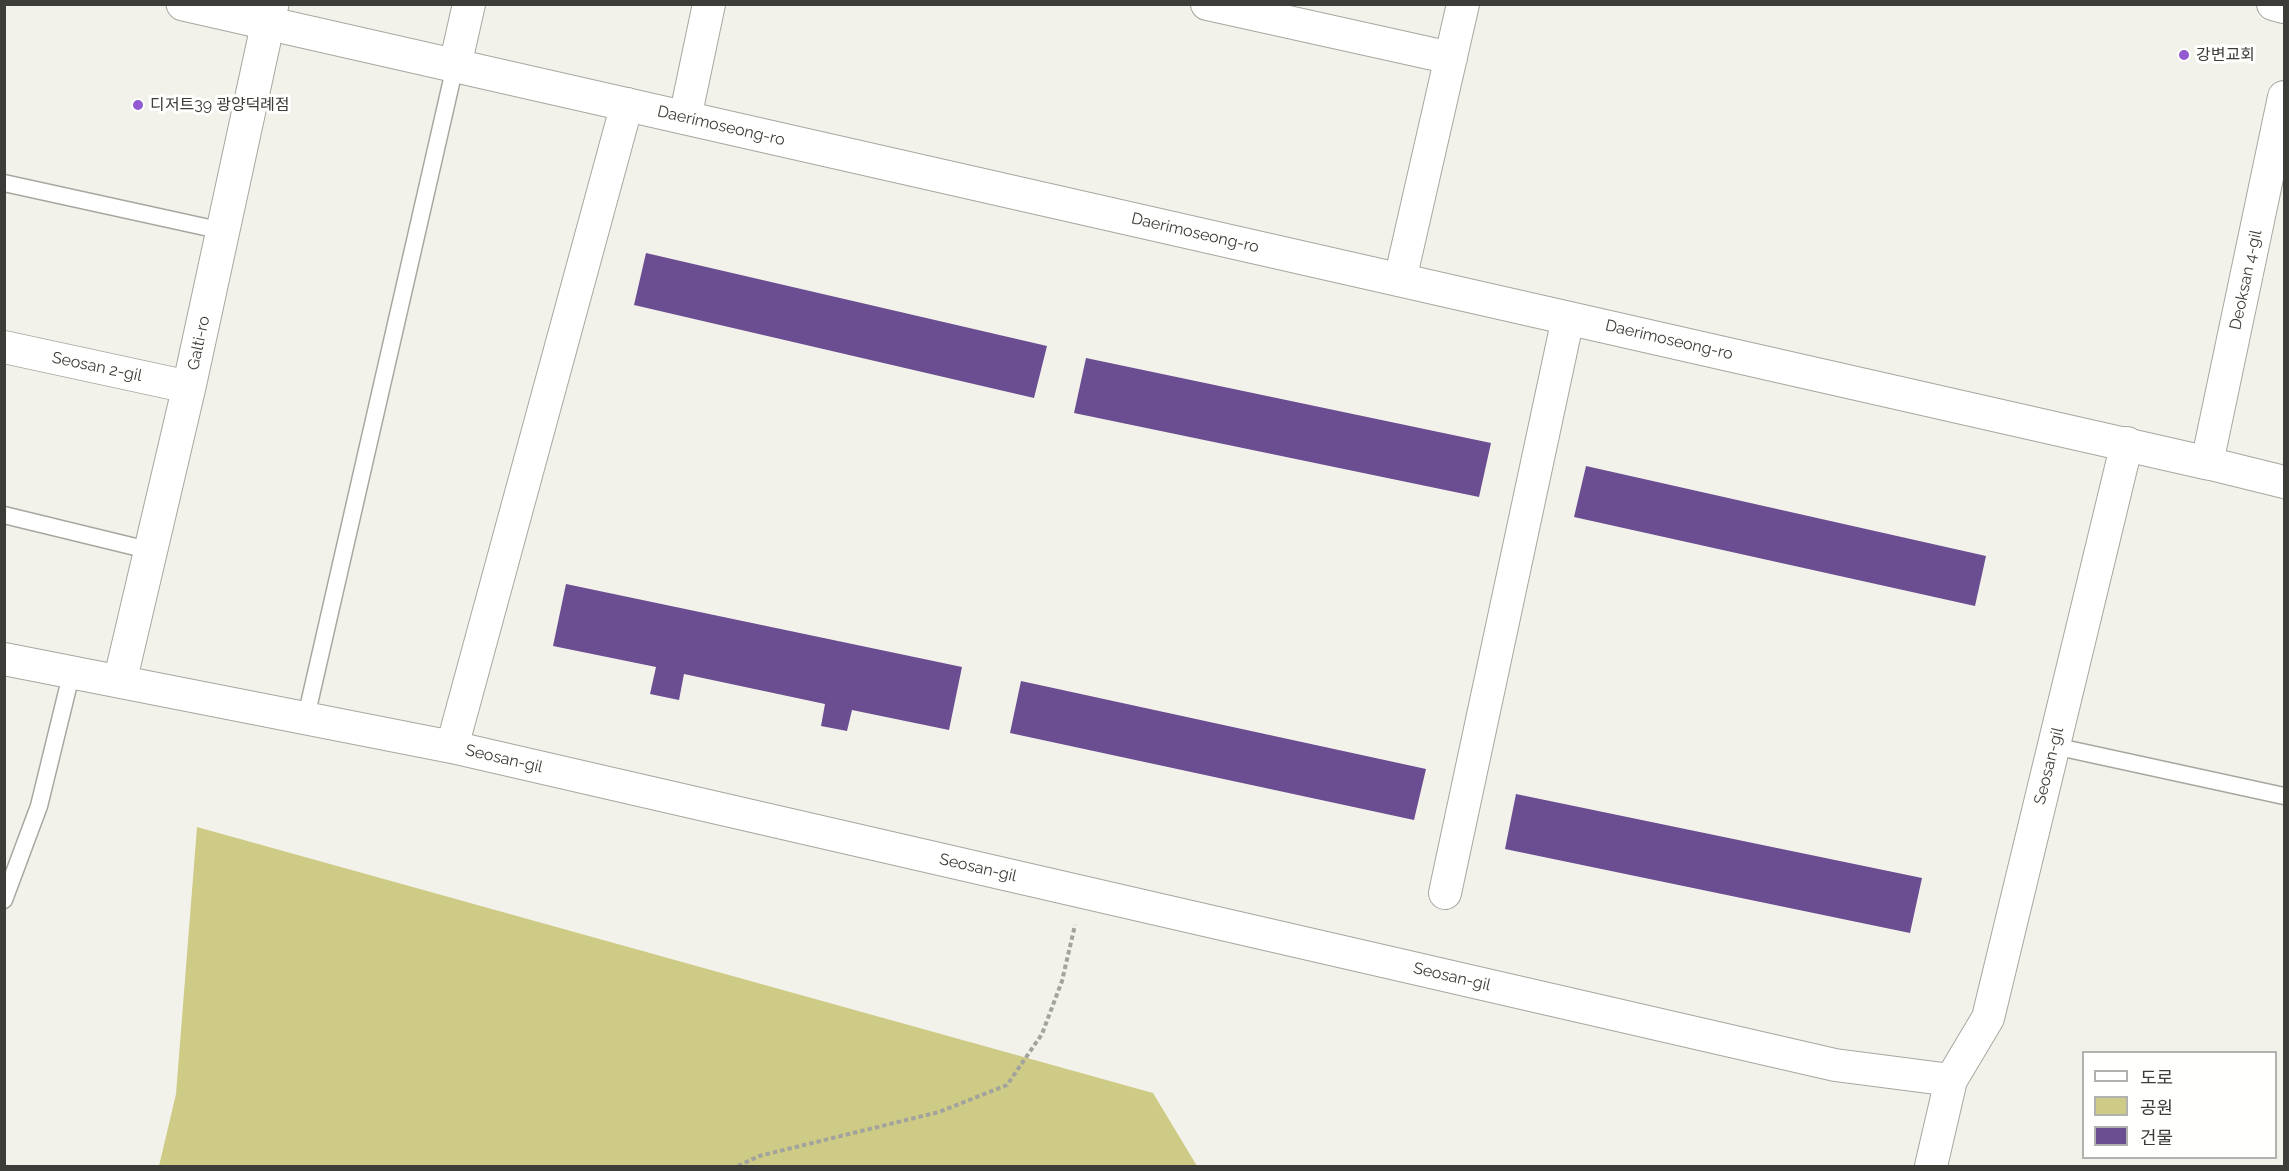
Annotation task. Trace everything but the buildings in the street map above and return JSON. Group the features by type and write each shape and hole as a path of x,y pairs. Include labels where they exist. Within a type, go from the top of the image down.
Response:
{"street":[{"name":"Daerimoseong-ro","path":"183,4 270,14 455,66 2127,443 2207,463"},
{"path":"455,66 469,4"},
{"path":"685,118 710,4"},
{"path":"1207,4 1451,58"},
{"path":"1400,280 1463,4"},
{"path":"2273,4 2284,7"},
{"name":"Galti-ro","path":"120,681 189,387 270,14"},
{"name":"Deoksan 4-gil","path":"2207,463 2284,98"},
{"path":"452,747 627,104"},
{"path":"1445,893 1568,318"},
{"name":"Seosan 2-gil","path":"4,348 189,387"},
{"name":"Seosan-gil","path":"1931,1167 1951,1080 1988,1017 2127,443"},
{"path":"2207,463 2284,482"},
{"name":"Seosan-gil","path":"4,659 452,747 1835,1065 1951,1080"}],"lane":[{"path":"306,717 455,66"},
{"path":"4,183 223,231"},
{"path":"4,515 152,551"},
{"path":"4,900 39,806 72,671"},
{"path":"2054,746 2284,796"}],"path":[{"path":"738,1167 759,1156 939,1113 1007,1085 1042,1034 1062,981 1072,930 1093,894"}],"green space":[{"path":"197,827 1153,1093 1197,1166 159,1166 176,1094"}],"place":[{"name":"강변교회","path":"2184,55"},
{"name":"디저트39 광양덕례점","path":"138,105"}]}
